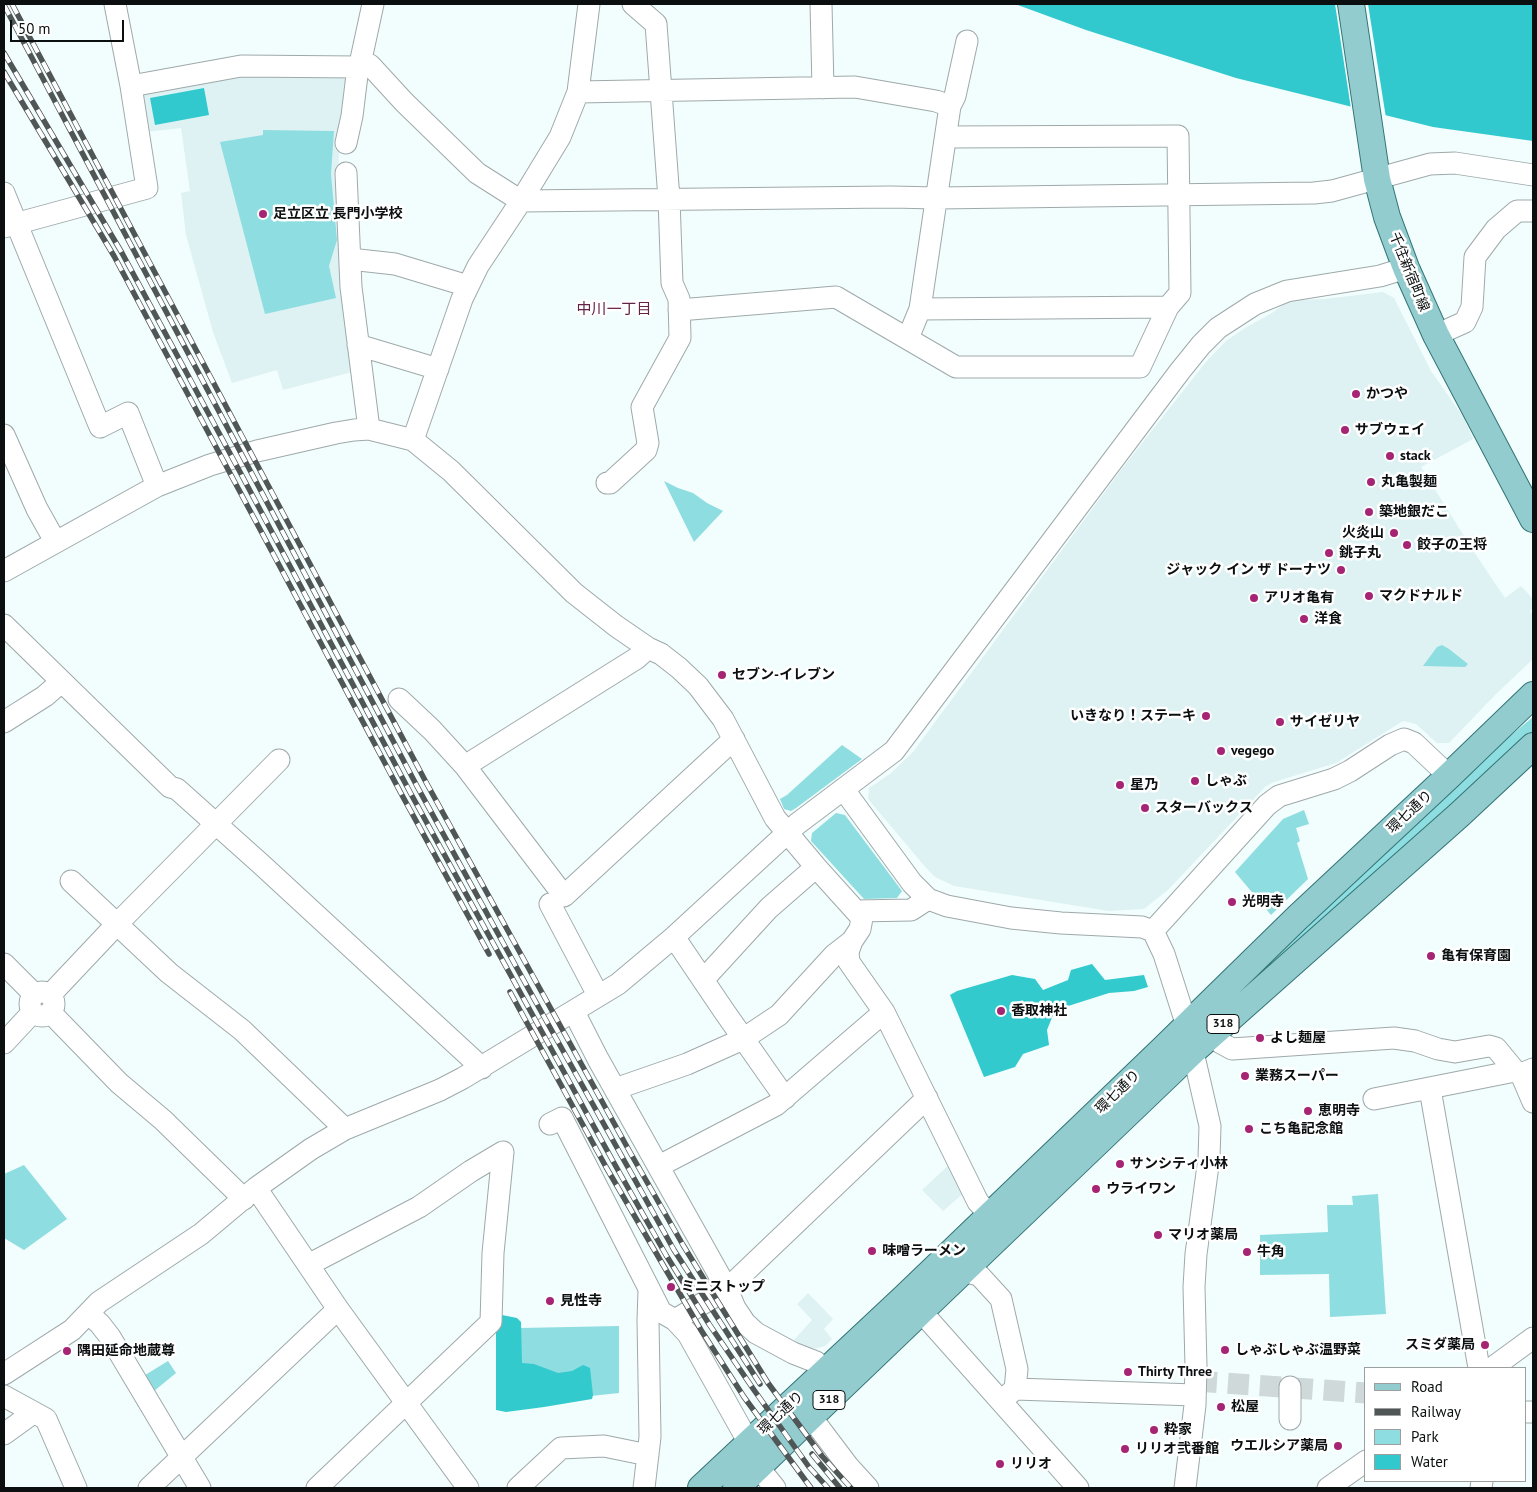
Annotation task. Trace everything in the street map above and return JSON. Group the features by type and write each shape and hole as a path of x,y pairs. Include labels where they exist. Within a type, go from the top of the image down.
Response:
{"main road":[{"name":"千住新宿町線","path":"1352,4 1377,179 1387,217 1406,268 1436,335 1532,511"},
{"name":"環七通り","path":"736,1488 811,1417 914,1303 989,1214 1187,1026 1296,918 1533,695"},
{"name":"環七通り","path":"701,1488 825,1371 914,1303 962,1271 1202,1043 1459,815 1533,746"}],"street":[{"path":"10,226 147,188 131,86 115,4"},
{"path":"346,143 359,66 374,4"},
{"path":"413,440 468,286 478,266 560,137 578,92 589,4"},
{"path":"607,483 610,483 646,450 648,443 642,406 680,338 679,299 672,283 669,199 656,24 633,4"},
{"path":"821,4 823,88"},
{"path":"908,338 920,309 950,106 955,96 967,41"},
{"path":"131,86 241,66 370,65 404,102 478,173 521,201 1314,193 1377,179 1430,164 1455,163 1533,175"},
{"path":"578,92 855,87 936,100 950,106"},
{"path":"680,310 836,297 956,367 1140,367 1168,307 1180,294 1178,136 946,137"},
{"path":"346,173 351,287 368,429"},
{"path":"4,193 10,226 100,426 128,413 157,486"},
{"path":"1436,335 1465,322 1472,307 1475,257 1496,229 1517,211 1533,211"},
{"path":"350,259 395,264 468,286"},
{"path":"4,1374 72,1330 100,1302 201,1234 250,1194 311,1149 346,1129 440,1090 482,1068 618,984 674,937 786,833 894,751 1180,371 1218,328 1255,304 1288,291 1380,276 1406,268"},
{"path":"920,309 1168,307"},
{"path":"358,345 438,369"},
{"path":"4,571 157,486 210,465 257,451 336,433 368,429 413,440 451,471 574,593 616,626 648,648 661,654 698,686 723,718 775,818 786,833 862,918 860,929 852,941 848,952 849,962 884,1012 978,1202 989,1214"},
{"path":"4,435 37,509 56,541"},
{"path":"4,625 170,787 177,789 216,824 482,1068"},
{"path":"465,766 637,658 648,648"},
{"path":"4,722 45,696 61,682"},
{"path":"399,699 432,730 465,766 556,904 598,995"},
{"path":"556,904 734,739"},
{"path":"1153,931 1278,796 1334,779 1390,745 1404,739 1414,743 1449,776"},
{"path":"4,1043 117,924 279,760"},
{"path":"844,790 912,883 928,899 947,906 1011,918 1061,923 1142,927 1153,931 1164,954 1187,1026 1202,1043 1204,1094 1210,1135 1209,1158 1196,1254 1194,1287 1195,1395 1185,1488"},
{"path":"703,980 769,908 816,867"},
{"path":"71,881 169,973 245,1033 346,1129"},
{"path":"857,911 911,910 928,899"},
{"path":"674,937 743,1040 785,1098"},
{"path":"615,1088 688,1064 743,1040 779,1015 834,955 852,941"},
{"path":"4,964 119,1084 250,1194 308,1265 468,1488"},
{"path":"574,1012 745,1323 756,1333 793,1353 816,1362 825,1371"},
{"path":"659,1166 776,1105 884,1012"},
{"path":"1202,1043 1221,1043 1232,1049 1394,1038 1415,1041 1454,1052 1489,1046 1496,1048 1523,1071 1533,1102"},
{"path":"1374,1099 1523,1071"},
{"path":"1430,1088 1479,1367"},
{"path":"675,1320 727,1289 927,1098"},
{"path":"550,1124 562,1118 661,1312 675,1320 688,1334 749,1443 758,1467 775,1488"},
{"path":"308,1265 419,1208 471,1171 503,1152 493,1253 491,1322 317,1488"},
{"path":"962,1271 979,1275 1001,1299 1017,1369 1008,1395"},
{"path":"644,1488 650,1437 649,1289"},
{"path":"914,1303 1008,1395 1078,1488"},
{"path":"149,1488 338,1309"},
{"path":"89,1314 110,1337 200,1488"},
{"path":"1493,1367 1533,1338"},
{"path":"1290,1388 1290,1419"},
{"path":"1008,1395 1195,1395"},
{"path":"4,1396 46,1419 76,1488"},
{"path":"4,1434 33,1413"},
{"path":"811,1417 848,1466 868,1488"},
{"path":"518,1488 561,1448 604,1446 648,1455"},
{"path":"1328,1488 1364,1462"}],"shaded area":[{"name":"足立区立 長門小学校","path":"240,72 349,74 352,79 339,154 338,180 352,372 283,390 277,370 232,383 213,332 186,235 181,193 190,191 181,128 145,132 139,91"},
{"name":"アリオ亀有","path":"1383,292 1394,298 1431,371 1464,418 1473,439 1421,467 1505,598 1521,586 1533,599 1533,609 1530,611 1533,615 1533,659 1449,743 1437,743 1416,724 1403,721 1336,763 1266,786 1168,890 1144,909 1109,911 954,886 935,877 868,799 869,788 890,774 913,752 1121,470 1205,363 1226,341 1294,300 1324,299"},
{"path":"1092,964 1105,980 1144,975 1148,987 1134,991 1109,993 1065,1007 1053,1015 1047,1030 1049,1045 1023,1054 1015,1067 984,1077 950,995 957,991 1012,975 1035,979 1043,990 1068,980 1071,970"},
{"path":"951,1163 965,1192 943,1211 922,1190"},
{"path":"808,1293 833,1319 824,1329 832,1339 825,1346 809,1350 793,1341 812,1320 797,1304"},
{"path":"502,1315 517,1318 521,1322 522,1363 534,1364 558,1373 572,1371 583,1365 590,1368 592,1399 506,1412 496,1410 496,1316"}],"green space":[{"path":"263,130 334,131 331,174 337,240 329,266 336,298 265,314 220,142 263,135"},
{"path":"664,481 693,493 723,511 694,542"},
{"path":"1442,645 1468,664 1465,667 1423,666 1437,647"},
{"path":"1533,717 1533,735 1227,1005 1294,929 1463,775"},
{"path":"842,745 862,759 796,808 791,811 784,809 780,799 787,795"},
{"path":"1304,810 1309,824 1296,828 1300,841 1297,843 1308,879 1271,915 1235,872 1283,819"},
{"path":"836,813 845,815 902,891 897,898 864,899 811,841 812,833"},
{"path":"24,1165 67,1219 24,1250 4,1238 4,1174"},
{"path":"1378,1194 1386,1314 1330,1317 1329,1274 1260,1275 1260,1235 1328,1232 1327,1205 1353,1205 1352,1196"},
{"path":"619,1326 619,1393 506,1405 520,1328"},
{"path":"168,1361 176,1373 148,1396 137,1380"}],"water":[{"path":"1015,4 1533,4 1533,141 1433,127 1236,78 1086,30"},
{"path":"204,88 209,115 155,125 150,98"}],"pier":[{"path":"1335,4 1368,4 1386,118 1351,109"}],"tunnel":[{"path":"1196,1381 1364,1393"}],"railway":[{"path":"12,4 427,784 631,1154 683,1245 768,1383 822,1456 851,1488"},
{"path":"4,5 418,788 674,1250 760,1384"},
{"path":"4,53 122,253 411,794 666,1255 709,1324 754,1390 809,1467 828,1488"},
{"path":"4,72 114,256 489,954"},
{"path":"510,992 606,1167 701,1330 744,1397 811,1488"},
{"path":"812,1454 840,1488"}],"place":[{"name":"足立区立 長門小学校","path":"263,214"},
{"name":"かつや","path":"1356,394"},
{"name":"サブウェイ","path":"1345,430"},
{"name":"stack","path":"1390,456"},
{"name":"丸亀製麺","path":"1371,482"},
{"name":"築地銀だこ","path":"1369,512"},
{"name":"火炎山","path":"1394,533"},
{"name":"餃子の王将","path":"1407,545"},
{"name":"銚子丸","path":"1329,553"},
{"name":"ジャック イン ザ ドーナツ","path":"1341,570"},
{"name":"マクドナルド","path":"1369,596"},
{"name":"アリオ亀有","path":"1254,598"},
{"name":"洋食","path":"1304,619"},
{"name":"セブン-イレブン","path":"722,675"},
{"name":"いきなり！ステーキ","path":"1206,716"},
{"name":"サイゼリヤ","path":"1280,722"},
{"name":"vegego","path":"1221,751"},
{"name":"しゃぶ","path":"1195,781"},
{"name":"星乃","path":"1120,785"},
{"name":"スターバックス","path":"1145,808"},
{"name":"光明寺","path":"1232,902"},
{"name":"亀有保育園","path":"1431,956"},
{"name":"香取神社","path":"1001,1011"},
{"name":"よし麺屋","path":"1260,1038"},
{"name":"業務スーパー","path":"1245,1076"},
{"name":"恵明寺","path":"1308,1111"},
{"name":"こち亀記念館","path":"1249,1129"},
{"name":"サンシティ小林","path":"1120,1164"},
{"name":"ウライワン","path":"1096,1189"},
{"name":"マリオ薬局","path":"1158,1235"},
{"name":"味噌ラーメン","path":"872,1251"},
{"name":"牛角","path":"1247,1252"},
{"name":"ミニストップ","path":"671,1287"},
{"name":"見性寺","path":"550,1301"},
{"name":"スミダ薬局","path":"1485,1345"},
{"name":"しゃぶしゃぶ温野菜","path":"1225,1350"},
{"name":"隅田延命地蔵尊","path":"67,1351"},
{"name":"Thirty Three","path":"1128,1372"},
{"name":"松屋","path":"1221,1407"},
{"name":"粋家","path":"1154,1430"},
{"name":"ウエルシア薬局","path":"1338,1446"},
{"name":"リリオ弐番館","path":"1125,1449"},
{"name":"リリオ","path":"1000,1464"}],"district":[{"name":"中川一丁目","path":"614,310"}]}
